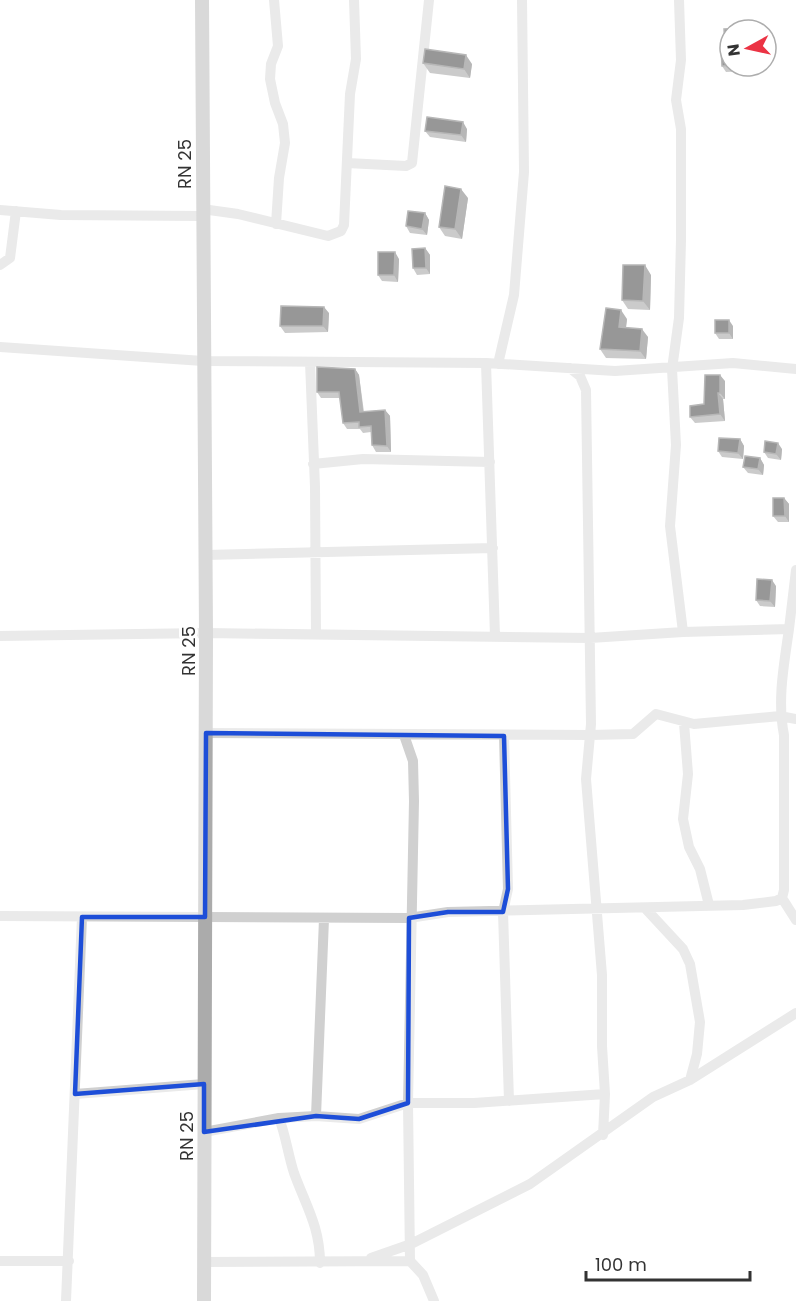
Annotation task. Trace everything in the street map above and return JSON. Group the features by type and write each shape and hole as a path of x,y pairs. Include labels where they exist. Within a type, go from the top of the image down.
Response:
{"main road":[{"name":"RN 25","path":"202,0 206,633 204,1301"}],"street":[{"path":"274,0 278,46 270,79 272,93 283,124 285,143 279,178 276,224"},
{"path":"0,210 61,215 202,212 238,214 328,236 341,231 344,225 350,94 356,58 354,0"},
{"path":"347,163 406,166 412,163 429,0"},
{"path":"498,363 514,295 524,172 522,0"},
{"path":"680,0 681,60 676,100 681,129 682,161 679,318 672,369 676,445 670,526 683,632"},
{"path":"0,265 10,258 16,211"},
{"path":"0,347 203,361 498,363 615,371 672,369 733,363 796,369"},
{"path":"310,362 316,552 316,634"},
{"path":"486,363 495,636"},
{"path":"570,368 580,376 586,390 590,638 590,735 586,779 602,975 605,1094 603,1135"},
{"path":"313,464 363,459 490,462"},
{"path":"205,555 493,548"},
{"path":"796,570 782,675 780,716 784,735 784,890 782,898 796,920"},
{"path":"0,636 206,633 590,638 789,629"},
{"path":"206,733 504,736 633,734 657,714 694,724 780,716 796,719"},
{"path":"684,723 688,774 683,819 689,847 700,869 708,905"},
{"path":"404,735 413,761 408,1103 410,1261 423,1275 434,1301"},
{"path":"504,736 508,889 503,912 509,1101"},
{"path":"0,916 410,918 448,912 743,905 776,901 782,898"},
{"path":"645,908 683,949 690,964 700,1022 697,1054 690,1080"},
{"path":"66,1301 82,917"},
{"path":"316,1116 324,919"},
{"path":"360,1262 411,1244 530,1184 603,1135 653,1097 690,1080 796,1014"},
{"path":"75,1094 204,1084"},
{"path":"204,1132 279,1118 316,1116 359,1119 408,1103 509,1101 605,1094"},
{"path":"279,1118 293,1170 316,1223 320,1242 320,1263"},
{"path":"0,1261 69,1261"},
{"path":"204,1262 410,1261"}],"highlighted area":[{"path":"206,733 504,736 508,889 503,912 448,912 409,918 408,1103 359,1119 316,1116 204,1132 204,1084 75,1094 82,917 205,917"}],"building":[{"path":"425,49 466,55 464,69 423,63"},
{"path":"427,117 463,122 461,135 425,131"},
{"path":"445,186 461,189 455,229 439,227"},
{"path":"408,211 425,213 422,229 406,226"},
{"path":"425,248 426,268 413,268 412,249"},
{"path":"378,252 395,252 394,275 378,275"},
{"path":"623,265 645,265 643,301 622,300"},
{"path":"281,306 324,307 323,326 280,326"},
{"path":"606,308 621,310 619,327 642,329 640,351 600,349"},
{"path":"715,320 729,320 729,333 715,333"},
{"path":"317,367 355,369 360,412 385,410 387,446 372,445 371,426 359,427 359,422 343,423 339,392 317,392"},
{"path":"705,375 720,375 720,393 718,393 720,414 690,417 690,406 704,404"},
{"path":"719,438 740,439 738,453 718,451"},
{"path":"765,441 778,443 776,454 764,452"},
{"path":"745,456 760,458 758,469 743,467"},
{"path":"773,498 784,498 785,516 773,516"},
{"path":"757,579 772,580 770,601 756,600"}]}
